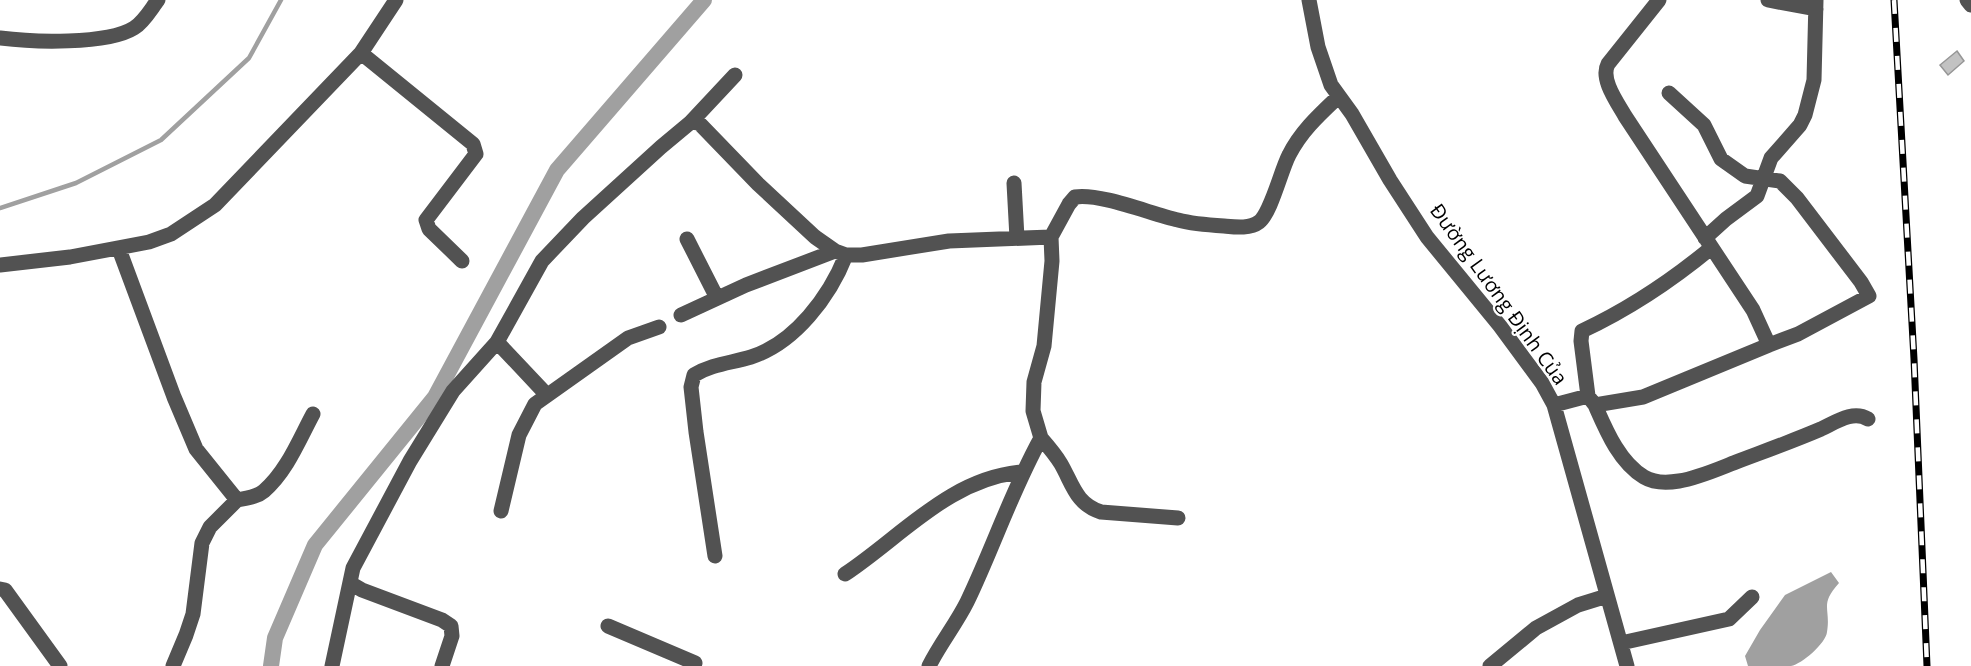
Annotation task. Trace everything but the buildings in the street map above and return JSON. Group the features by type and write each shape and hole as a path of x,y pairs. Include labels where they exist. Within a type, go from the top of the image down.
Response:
{"street":[{"path":"0,38 66,42 119,34 134,29 158,0"},
{"path":"0,265 119,249 149,242 171,234 215,205 361,53 396,0"},
{"name":"Đường Lương Định Của","path":"1309,0 1324,69 1331,85 1427,237 1500,326 1542,383 1554,405 1627,666"},
{"path":"1659,0 1608,64 1605,70 1606,76 1625,116 1753,310 1769,345"},
{"path":"1768,0 1816,4 1814,80 1805,115 1800,125 1771,158 1757,196 1726,219 1708,243 1655,291 1626,309 1582,331 1581,341 1591,401 1620,453 1644,477 1660,483 1680,481 1721,468 1848,417 1861,415 1868,420"},
{"path":"1967,0 1971,5"},
{"path":"361,53 473,144 476,154 426,220 429,229 462,261"},
{"path":"332,666 353,568 428,429 453,391 497,342 542,261 583,218 691,122 735,75"},
{"path":"1554,405 1642,398 1798,334 1869,296 1861,282 1797,198 1780,182 1745,176 1721,159 1704,125 1669,93"},
{"path":"1178,518 1101,512 1089,508 1082,502 1060,462 1041,438 1033,411 1034,382 1044,346 1052,261 1051,237 1069,204 1076,197 1083,196 1199,224 1231,227 1250,226 1261,221 1288,156 1312,121 1339,96"},
{"path":"691,122 699,123 758,184 815,237 840,253"},
{"path":"1014,183 1017,238"},
{"path":"681,315 746,285 840,253 862,255 949,241 1051,237"},
{"path":"687,239 717,298"},
{"path":"119,249 174,397 196,449 237,500"},
{"path":"715,556 696,432 691,387 694,375 705,369 752,357 783,340 822,300 838,275 840,253"},
{"path":"501,511 519,435 535,404 628,338 659,327"},
{"path":"497,342 546,394"},
{"path":"173,666 193,614 202,543 210,527 237,500 263,492 284,468 313,414"},
{"path":"929,666 966,604 999,532 1022,472 1041,438"},
{"path":"845,574 928,511 955,494 988,478 1022,472"},
{"path":"350,583 362,590 442,620 451,626 452,636 442,666"},
{"path":"0,589 5,590 60,666"},
{"path":"1490,666 1536,628 1578,605 1607,596"},
{"path":"1621,643 1729,619 1752,597"},
{"path":"608,626 695,663 694,666"}],"shaded area":[{"path":"1831,572 1839,583 1827,602 1826,637 1818,647 1791,666 1748,666 1745,656 1785,595"}],"waterway":[{"path":"0,208 76,183 161,140 249,58 281,0"},
{"path":"271,666 275,638 315,545 435,397 557,170 704,0"}],"railway":[{"path":"1894,0 1914,359 1927,666"}]}
